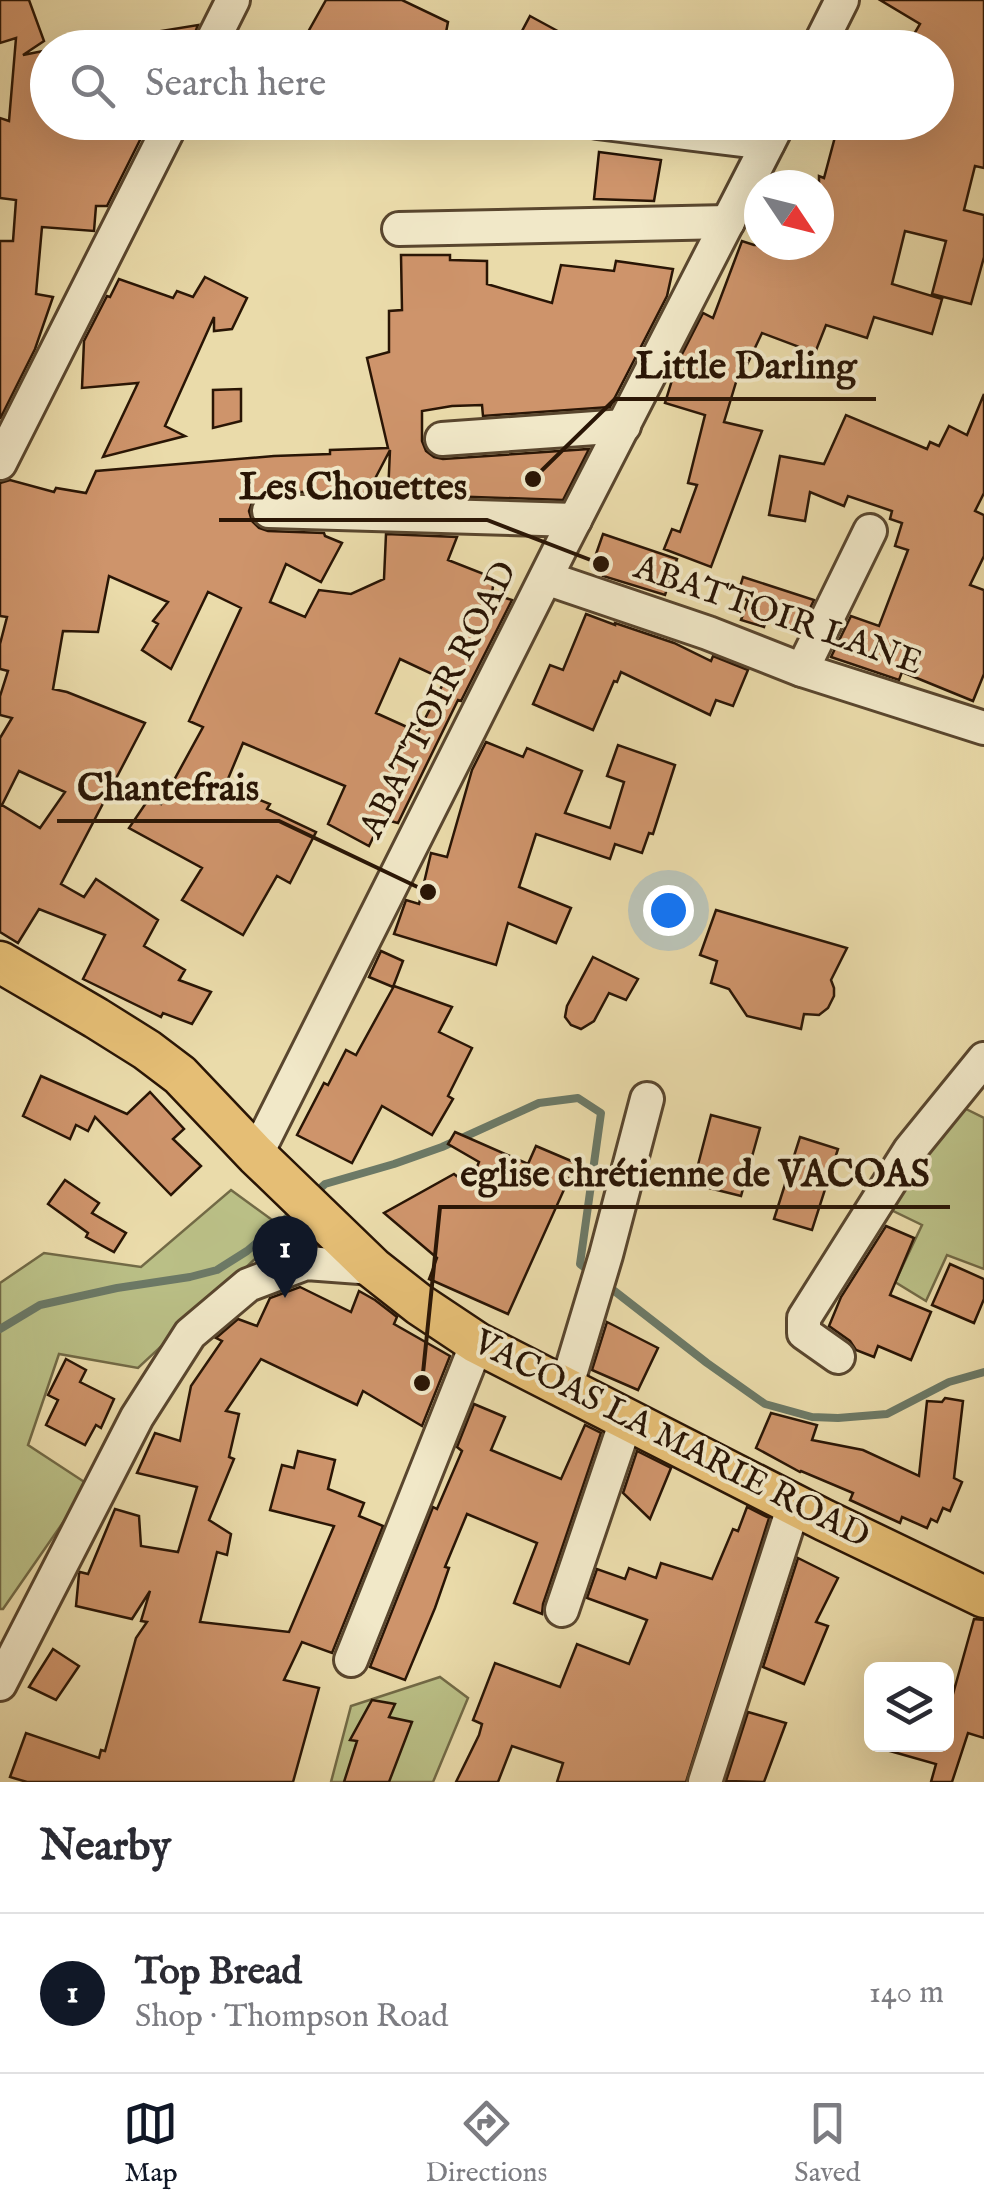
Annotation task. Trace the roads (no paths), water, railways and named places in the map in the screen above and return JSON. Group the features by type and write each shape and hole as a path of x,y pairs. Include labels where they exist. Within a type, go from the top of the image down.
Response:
{"main road":[{"name":"VACOAS LA MARIE ROAD","path":"0,962 147,1050 180,1075 256,1155 374,1268 477,1343 984,1597"}],"street":[{"path":"219,30 233,0"},
{"path":"827,30 842,0"},
{"path":"0,463 163,140"},
{"name":"ABATTOIR ROAD","path":"256,1155 770,140"},
{"path":"399,229 728,222"},
{"path":"442,439 624,426"},
{"path":"270,511 575,520"},
{"path":"802,670 870,531"},
{"name":"ABATTOIR LANE","path":"546,578 708,633 802,670 984,728"},
{"path":"838,1357 804,1333 804,1318 910,1150 984,1059"},
{"path":"566,1388 606,1255 646,1099"},
{"path":"0,1684 137,1417 190,1334 248,1286 306,1263 374,1268"},
{"path":"351,1660 477,1343"},
{"path":"562,1610 627,1418"},
{"path":"705,1782 794,1505"}],"waterway":[{"path":"313,1195 325,1184 442,1147 539,1103 578,1098 601,1113 580,1264 593,1274"},
{"path":"0,1329 40,1305 217,1270 295,1211"},
{"path":"608,1286 765,1404 812,1417 887,1414 949,1382 984,1372"}],"place":[{"name":"Little Darling","path":"533,479"},
{"name":"Les Chouettes","path":"601,564"},
{"name":"Chantefrais","path":"428,892"},
{"name":"Top Bread","path":"285,1298"},
{"name":"eglise chrétienne de VACOAS","path":"422,1383"}]}
